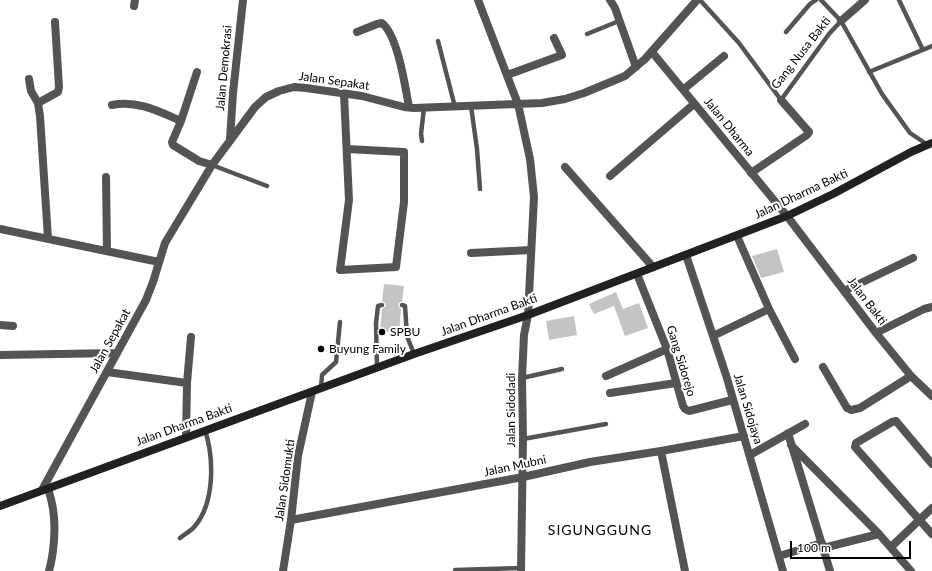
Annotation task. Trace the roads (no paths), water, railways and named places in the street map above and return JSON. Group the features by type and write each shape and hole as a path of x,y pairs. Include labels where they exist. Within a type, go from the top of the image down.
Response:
{"main road":[{"name":"Jalan Dharma Bakti","path":"0,506 414,354 528,315 569,298 737,236 788,216 833,194 911,152 930,144"}],"street":[{"name":"Jalan Demokrasi","path":"230,139 242,0"},
{"name":"Jalan Sidodadi","path":"478,0 518,104 533,180 534,197 528,315 524,335 522,378 523,477 521,570"},
{"path":"610,0 636,67"},
{"name":"Jalan Sepakat","path":"45,489 146,300 165,243 212,165 230,139 266,97 279,91 294,87 344,94 409,107 424,108 542,103 572,97 625,76 652,52 698,0"},
{"name":"Gang Nusa Bakti","path":"841,21 865,0"},
{"path":"38,103 58,92 59,87 55,22"},
{"path":"357,32 377,24 382,24 387,27 392,37 403,74 409,107"},
{"path":"507,75 562,55 554,38"},
{"name":"Jalan Dharma","path":"652,52 788,216"},
{"path":"684,90 724,56"},
{"path":"197,72 181,121 172,142 173,145 199,161 212,165"},
{"path":"29,79 31,91 38,103 48,238"},
{"path":"344,94 349,200 340,270 396,267 404,202 404,152 347,149"},
{"path":"751,173 807,136 808,132 781,100"},
{"path":"112,105 123,103 135,104 151,108 181,121"},
{"path":"610,176 694,104"},
{"path":"565,167 653,267"},
{"path":"106,177 107,251"},
{"name":"Jalan Bakti","path":"788,216 876,333 911,376 932,396"},
{"path":"0,230 48,238 159,262"},
{"path":"737,236 769,309 795,359"},
{"path":"471,253 531,250"},
{"name":"Jalan Sidojaya","path":"686,255 750,455 784,571"},
{"path":"844,290 913,258"},
{"name":"Gang Sidorejo","path":"637,274 667,349 682,406 689,411 732,400"},
{"path":"876,333 924,309 932,307"},
{"path":"713,336 769,309"},
{"path":"0,325 13,326"},
{"path":"186,437 187,384 191,337"},
{"path":"606,376 667,349"},
{"path":"0,355 117,353"},
{"path":"823,367 847,408 851,410 860,408 911,376"},
{"path":"107,372 187,384"},
{"path":"610,393 676,383"},
{"name":"Jalan Sidomukti","path":"283,571 291,520 298,456 312,392"},
{"path":"932,464 896,421 856,443 855,448 932,534"},
{"path":"750,455 805,424"},
{"path":"788,433 830,571"},
{"name":"Jalan Mubni","path":"291,520 523,477 590,462 744,436"},
{"path":"791,445 879,534 911,571"},
{"path":"661,451 685,571"},
{"path":"45,489 54,510 53,557 49,571"},
{"path":"891,547 932,508"},
{"path":"779,556 879,534"}],"lane":[{"name":"Gang Nusa Bakti","path":"698,0 738,43 781,100 829,34 841,21"},
{"path":"786,32 810,4 816,0"},
{"path":"821,0 841,21 882,94 910,133 930,144"},
{"path":"899,0 923,50"},
{"path":"587,34 619,21"},
{"path":"438,41 455,106"},
{"path":"870,72 932,46"},
{"path":"471,106 477,149 480,189"},
{"path":"422,141 421,134 424,108"},
{"path":"212,165 267,186"},
{"path":"377,368 376,323 378,306 382,305"},
{"path":"402,305 405,306 407,336 414,354"},
{"path":"321,388 322,375 336,362 340,322"},
{"path":"522,378 562,369"},
{"path":"523,439 606,424"},
{"path":"180,538 194,527 206,505 210,488 211,452 205,430"},
{"path":"454,570 521,570"}],"place":[{"name":"SPBU","path":"382,332"},
{"name":"Buyung Family","path":"321,349"}],"district":[{"name":"SIGUNGGUNG","path":"600,530"}]}
